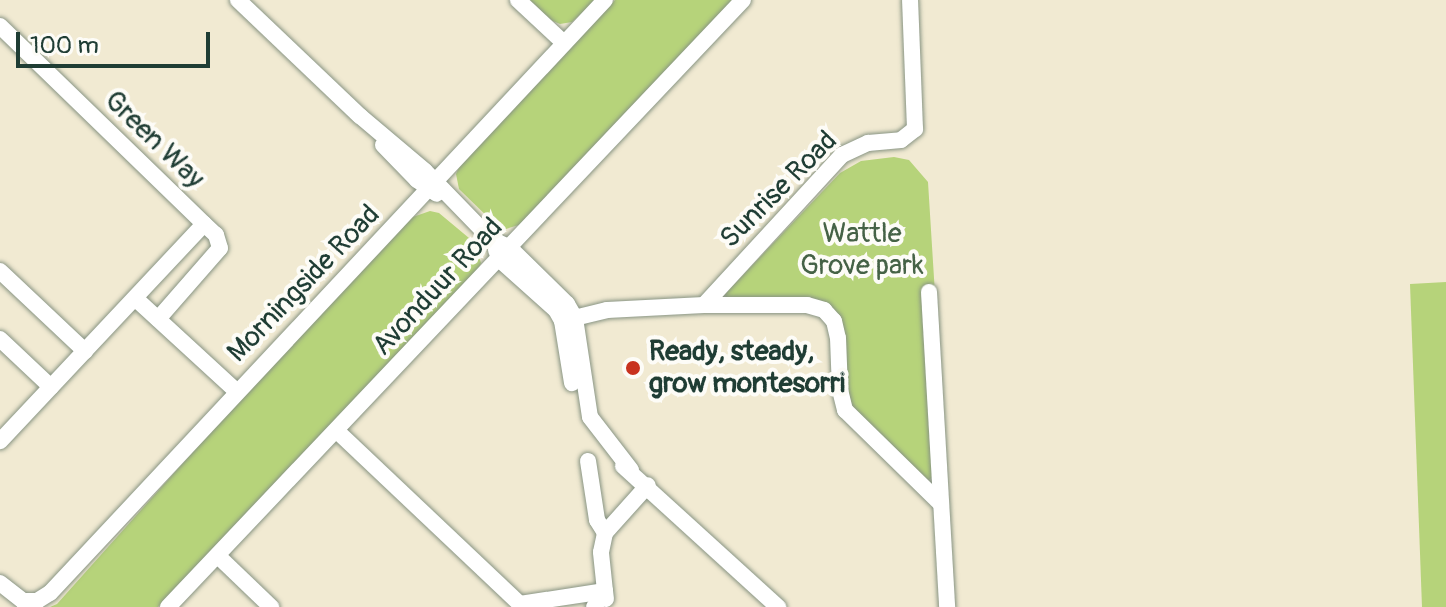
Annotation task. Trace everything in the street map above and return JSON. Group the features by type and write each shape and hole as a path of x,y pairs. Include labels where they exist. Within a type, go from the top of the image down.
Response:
{"street":[{"path":"238,0 360,116 387,135 433,186 492,241 568,320 581,424 598,446 648,485 778,607"},
{"path":"518,0 564,43"},
{"name":"Morningside Road","path":"0,583 23,601 37,601 50,593 605,0"},
{"name":"Avonduur Road","path":"168,607 338,432 743,0"},
{"name":"Sunrise Road","path":"704,305 842,155 854,146 901,140 915,129 910,0"},
{"name":"Green Way","path":"0,26 220,241 217,255 158,319"},
{"name":"Green Way","path":"0,441 204,224"},
{"path":"0,271 85,351"},
{"path":"929,292 947,607"},
{"path":"136,299 237,392"},
{"path":"568,320 607,310 704,305 807,305 824,310 834,321 838,338 840,390 845,410 940,503"},
{"path":"0,339 51,387"},
{"path":"338,432 521,606 606,599"},
{"path":"588,461 597,520 605,533"},
{"path":"606,599 601,552 605,533 648,485"},
{"path":"218,556 271,607"},
{"path":"594,607 606,599"}],"green space":[{"path":"528,0 596,0 572,22 560,24 548,19"},
{"path":"615,0 734,0 525,223 506,229 496,225 459,189 456,174 460,165"},
{"name":"Wattle Grove park","path":"894,157 909,160 928,182 941,390 934,476 926,482 852,409 833,313 726,299 725,294 840,173 861,161"},
{"path":"430,211 439,213 475,243 481,263 476,274 256,513 158,607 50,607 57,604 243,396 410,218"},
{"path":"1446,282 1446,607 1422,607 1410,284"}],"place":[{"name":"Ready, steady, grow montesorri","path":"633,368"}]}
